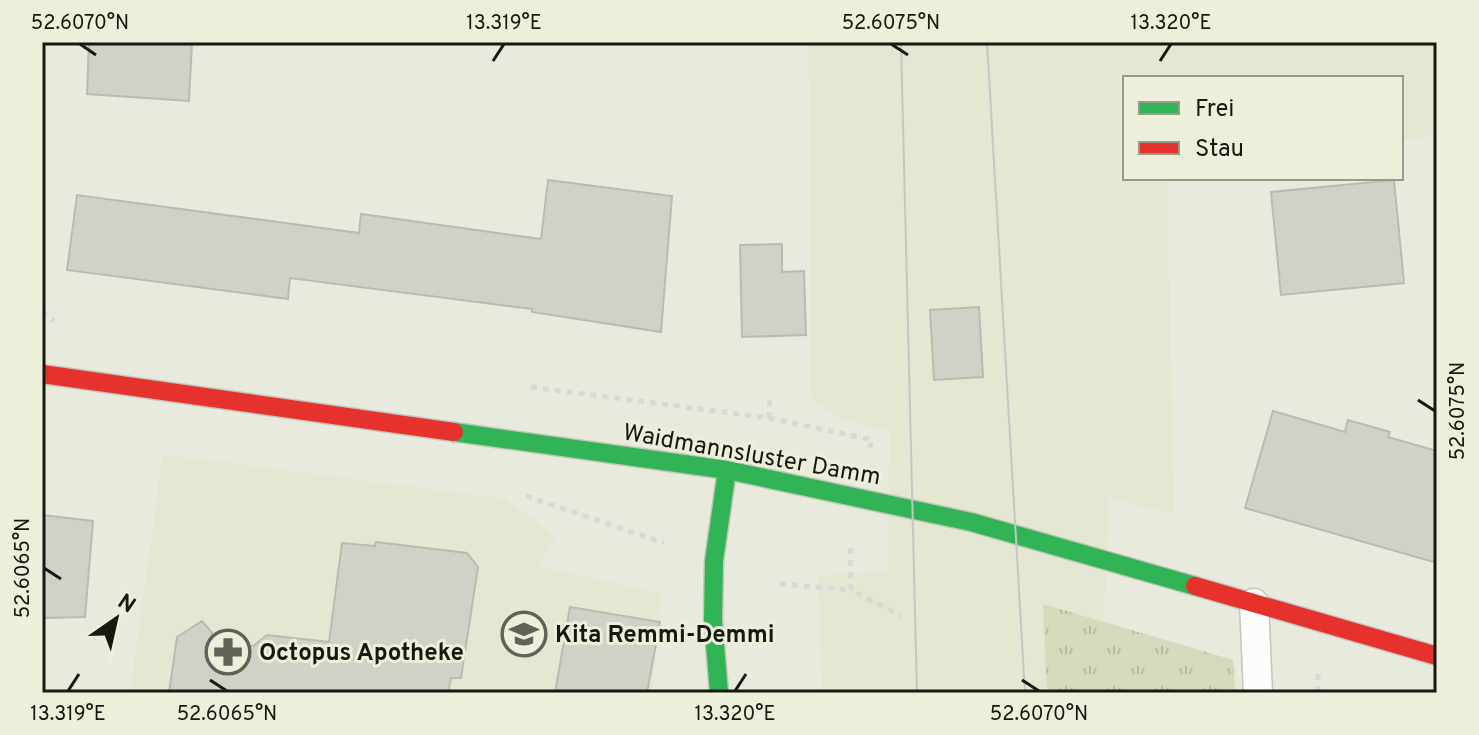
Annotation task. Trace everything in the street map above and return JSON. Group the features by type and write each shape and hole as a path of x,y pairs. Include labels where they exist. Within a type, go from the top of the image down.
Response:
{"main road":[{"name":"Waidmannsluster Damm","path":"42,374 727,470 971,522 1437,656"},
{"path":"719,693 713,620 714,561 727,470"}],"lane":[{"path":"1254,603 1258,693"}],"path":[{"path":"769,418 770,396"},
{"path":"514,492 671,545"},
{"path":"849,544 851,590"},
{"path":"780,584 851,590 901,616"},
{"path":"1318,671 1318,693"}],"shaded area":[{"path":"809,42 1437,42 1437,135 1403,141 1403,76 1123,76 1123,180 1167,180 1174,514 1109,499 1104,621 1233,660 1235,680 1280,693 822,693 818,576 887,571 890,431 845,421 811,400"},
{"path":"163,454 506,499 556,537 539,566 661,594 652,693 130,693"}],"green space":[{"path":"1043,604 1233,660 1235,693 1047,693"}],"building":[{"path":"89,42 192,42 189,101 87,94"},
{"path":"548,180 672,196 661,332 532,312 532,309 290,278 288,299 67,270 77,195 359,233 361,214 541,239"},
{"path":"1394,180 1404,283 1281,295 1271,192"},
{"path":"782,244 782,272 804,271 806,335 742,337 740,245"},
{"path":"979,307 983,377 934,380 930,310"},
{"path":"1273,411 1345,432 1348,420 1390,432 1388,437 1437,451 1437,563 1245,508"},
{"path":"42,515 93,521 85,617 42,618"},
{"path":"376,542 467,553 478,567 461,678 451,678 448,693 169,693 177,637 202,621 219,641 253,646 267,635 329,642 342,543 375,546"},
{"path":"570,607 660,622 647,693 555,693"}],"tram line":[{"path":"901,42 917,693"},
{"path":"987,42 1025,693"}],"traffic: fast":[{"path":"454,432 727,470 971,522 1195,586"},
{"path":"719,693 713,620 714,561 727,470"}],"traffic: jam":[{"path":"42,374 454,432"},
{"path":"1195,586 1437,656"}],"place":[{"name":"Kita Remmi-Demmi","path":"524,634"},
{"name":"Octopus Apotheke","path":"228,652"}]}
